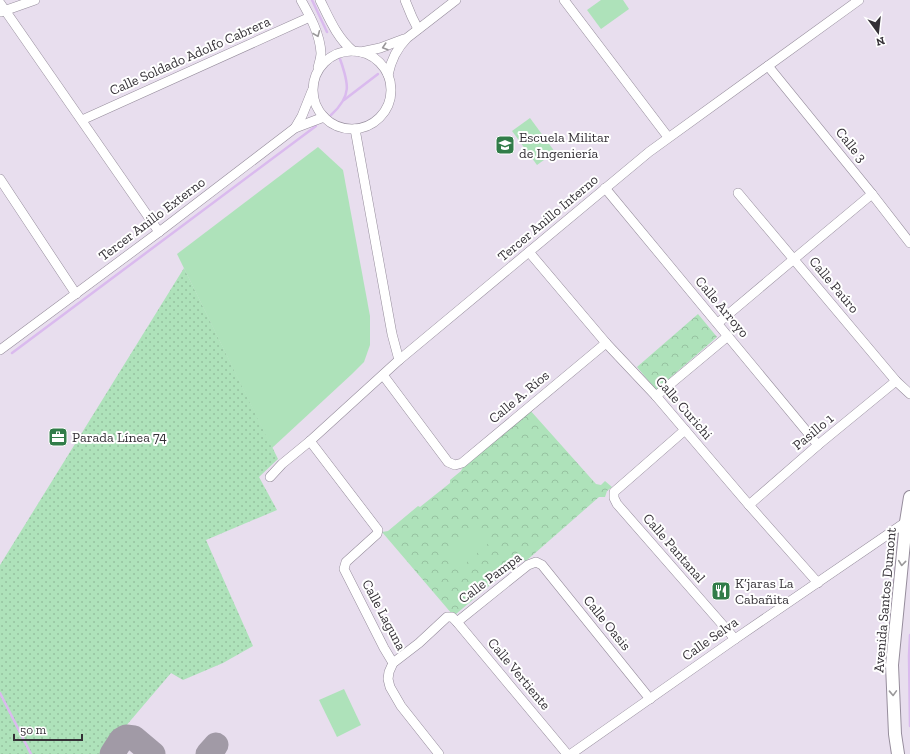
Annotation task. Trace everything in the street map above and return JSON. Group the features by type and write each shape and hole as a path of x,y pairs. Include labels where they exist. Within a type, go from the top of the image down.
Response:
{"main road":[{"name":"Avenida Santos Dumont","path":"898,754 895,734 892,665 906,522 910,497"}],"street":[{"path":"35,0 1,8 82,120 159,232"},
{"path":"295,128 308,103 321,54 319,40 310,17 301,0"},
{"path":"312,90 314,100 324,117 338,126 355,129 367,126 378,119 386,110 390,99 391,86 388,75 381,65 372,58 345,45 320,0"},
{"path":"405,0 418,29"},
{"path":"388,75 392,58 407,38 456,0"},
{"path":"564,0 668,137"},
{"name":"Tercer Anillo Interno","path":"270,476 399,360 668,137 859,0"},
{"name":"Calle Soldado Adolfo Cabrera","path":"82,120 310,17"},
{"path":"317,70 324,62 343,52 357,52 389,46 407,38"},
{"name":"Calle 3","path":"768,66 910,243"},
{"name":"Tercer Anillo Externo","path":"0,350 159,232 295,128 324,117"},
{"path":"355,129 392,334 399,360"},
{"path":"0,179 76,294"},
{"name":"Calle Arroyo","path":"605,188 818,444"},
{"name":"Calle Paúro","path":"738,193 896,381 910,394"},
{"path":"718,323 872,194"},
{"name":"Calle Curichi","path":"529,252 606,343 656,396 818,583"},
{"path":"656,396 728,336"},
{"name":"Calle A. Ríos","path":"383,375 448,462 455,465 462,464 606,343"},
{"name":"Pasillo 1","path":"749,505 818,444 896,381"},
{"name":"Calle Pantanal","path":"685,430 614,492 614,498 617,504 735,639"},
{"name":"Calle Laguna","path":"310,441 378,530 377,534 348,559 344,565 344,569 393,663 388,678 393,693 407,715 439,754"},
{"name":"Calle Selva","path":"571,754 906,522"},
{"name":"Calle Pampa","path":"456,622 528,565 536,562 542,565"},
{"name":"Calle Oasis","path":"542,565 650,699"},
{"name":"Calle Pampa","path":"393,663 447,617"},
{"name":"Calle Vertiente","path":"447,617 452,617 567,754"}],"green space":[{"path":"601,0 623,0 629,9 601,29 587,10"},
{"path":"530,118 555,152 537,165 512,131"},
{"path":"318,147 343,170 370,316 370,345 364,362 272,448 177,254"},
{"path":"184,268 278,459 259,477 277,510 206,540 253,646 223,663 183,680 171,673 102,754 0,754 0,565"},
{"path":"698,314 717,337 656,390 637,367"},
{"path":"529,409 596,484 601,485 605,481 612,487 607,491 605,497 599,497 526,561 521,559 456,614 452,614 382,532 388,531 418,506 420,507 450,483 450,480 461,471 463,467"},
{"path":"476,524 491,541 460,568 445,551"},
{"path":"344,689 361,725 337,737 319,700"}],"waterway":[{"path":"312,0 327,32"},
{"path":"331,115 343,102 347,89 347,83 340,59"},
{"path":"344,100 378,74"},
{"path":"12,353 316,126"},
{"path":"910,635 910,726"},
{"path":"0,693 31,754"}],"taxiway":[{"path":"112,754 121,740 126,737 134,738 153,754"},
{"path":"208,754 216,745"}],"place":[{"name":"Escuela Militar de Ingeniería","path":"505,145"},
{"name":"Parada Línea 74","path":"58,437"},
{"name":"K’jaras La Cabañita","path":"721,591"}]}
